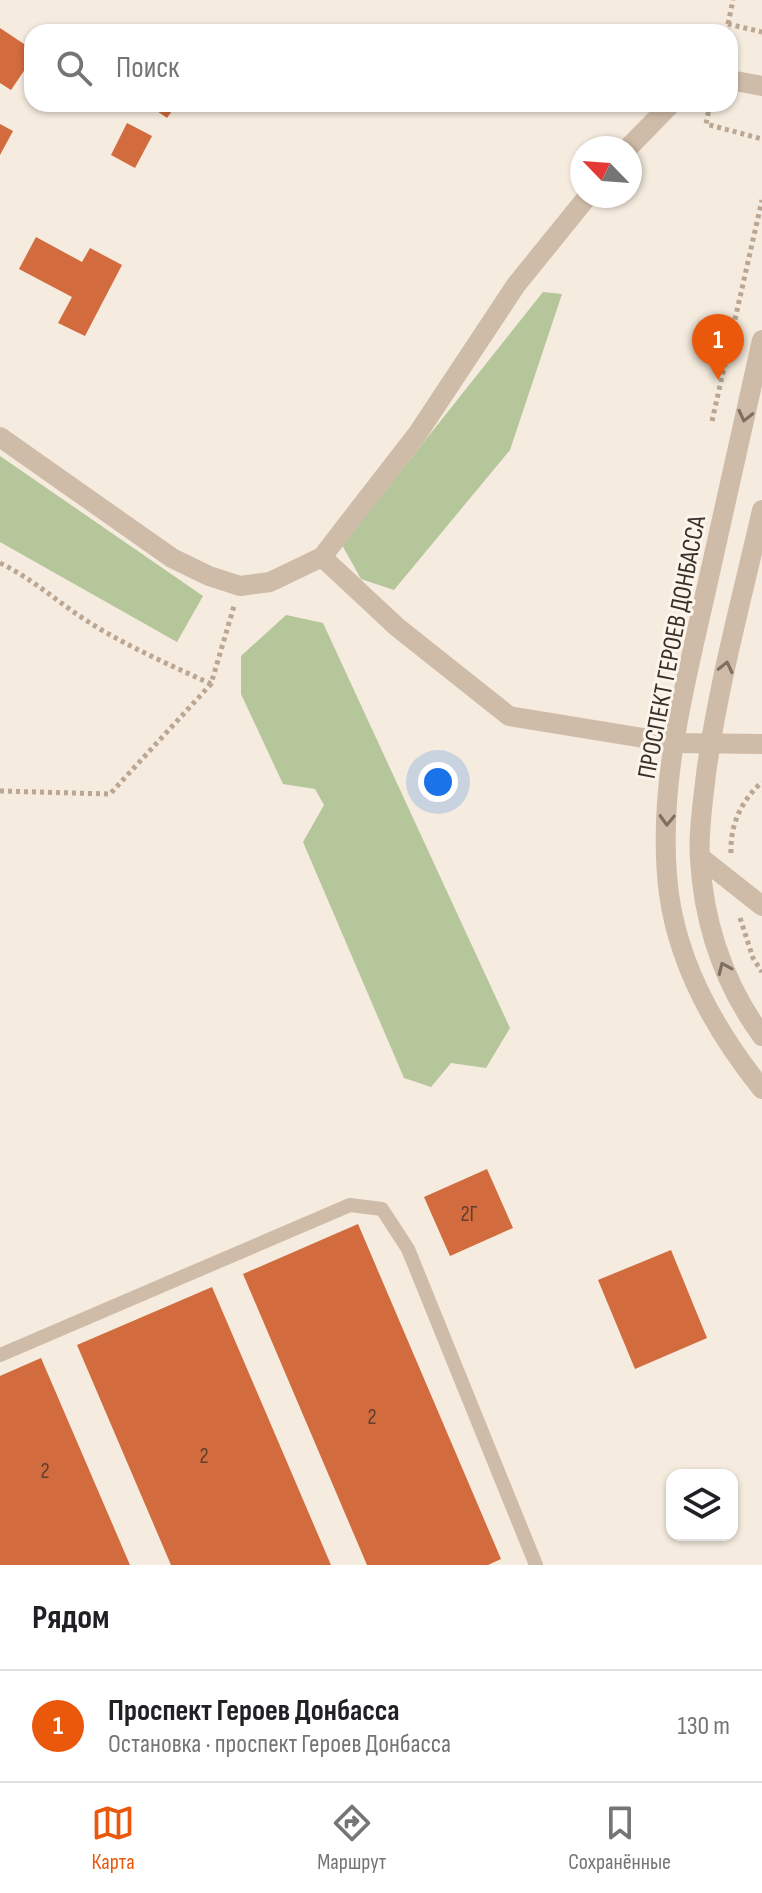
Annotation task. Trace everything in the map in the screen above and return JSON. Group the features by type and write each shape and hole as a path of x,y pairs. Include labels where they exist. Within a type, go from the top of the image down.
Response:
{"street":[{"path":"738,82 762,86"},
{"path":"640,136 663,112"},
{"path":"0,437 172,558 209,576 240,586 270,582 322,557 418,433 516,285 578,208"},
{"name":"ПРОСПЕКТ ГЕРОЕВ ДОНБАССА","path":"762,340 674,743 666,848 669,896 684,954 708,1011 762,1089"},
{"path":"762,510 710,743 702,803 700,857 706,914 721,963 746,1014 762,1036"},
{"path":"322,557 397,627 509,716 674,743 762,744"},
{"path":"700,857 762,906"}],"lane":[{"path":"0,1355 350,1205 382,1209 408,1249 536,1565"}],"path":[{"path":"728,24 733,0"},
{"path":"738,26 762,32"},
{"path":"708,112 706,124 762,139"},
{"path":"712,421 762,200"},
{"path":"0,563 25,575 79,616 211,684"},
{"path":"0,791 110,794 211,684 240,586"}],"green space":[{"path":"543,292 562,294 510,450 394,590 361,579 342,545"},
{"path":"0,456 203,596 177,642 0,542"},
{"path":"286,615 323,623 510,1028 486,1068 451,1063 431,1087 404,1078 303,842 324,805 315,789 283,784 241,694 241,656"}],"building":[{"path":"0,28 24,44 24,71 11,90 0,83"},
{"path":"127,123 152,136 135,168 111,155"},
{"path":"0,124 13,131 0,155"},
{"path":"36,237 82,262 90,248 122,265 85,336 58,323 72,297 19,269"},
{"path":"487,1169 513,1228 450,1256 424,1197"},
{"path":"358,1224 501,1559 488,1565 367,1565 243,1274"},
{"path":"671,1250 707,1338 635,1369 598,1280"},
{"path":"212,1287 331,1565 171,1565 77,1345"},
{"path":"41,1358 130,1565 0,1565 0,1376"}],"place":[{"name":"Проспект Героев Донбасса","path":"718,380"}]}
